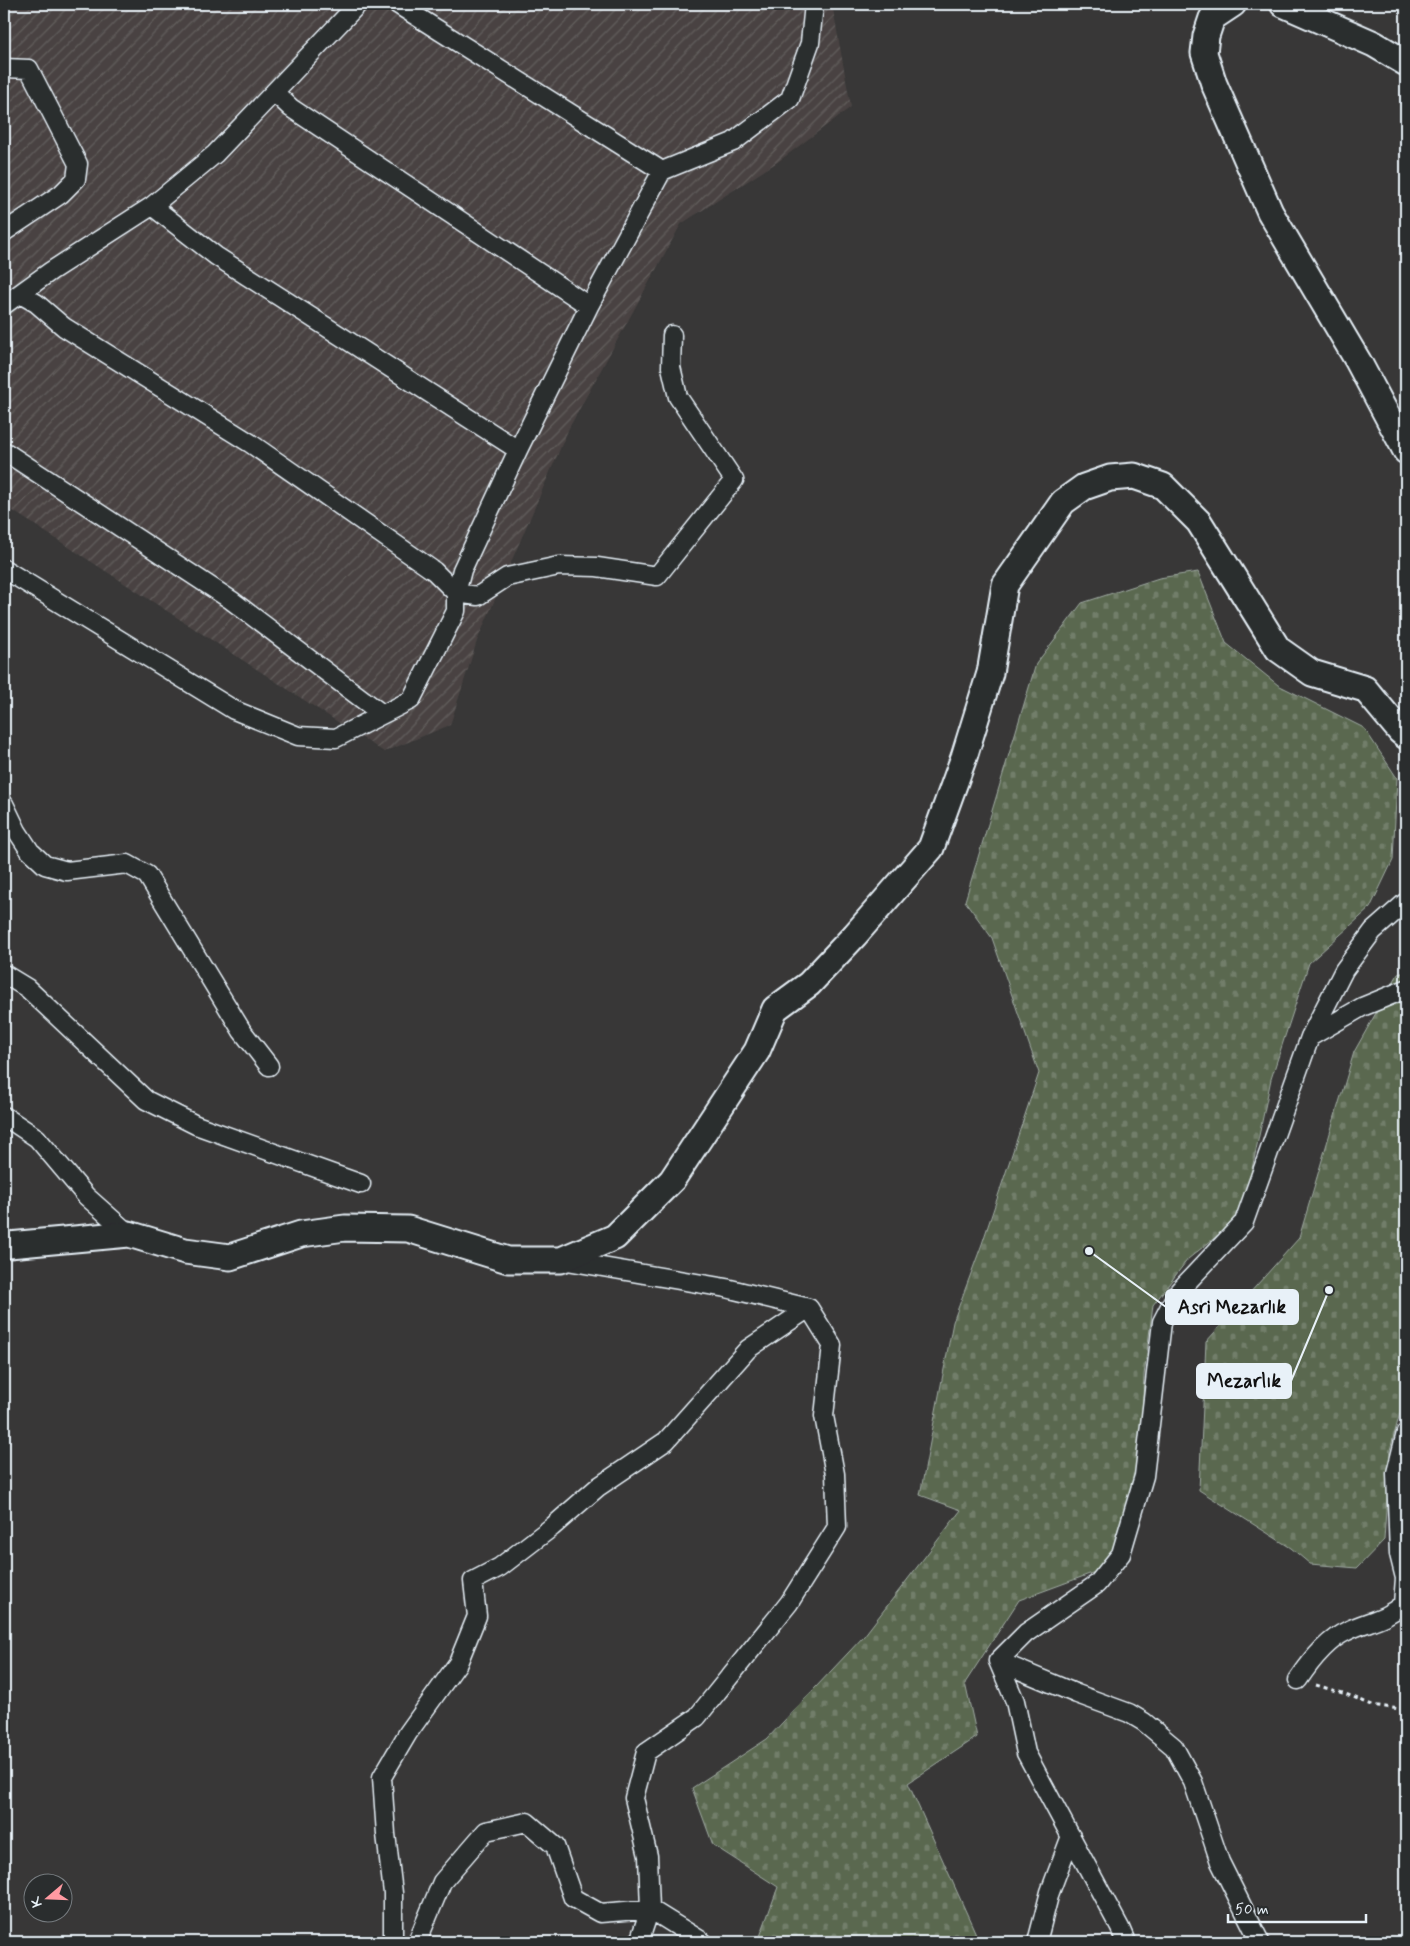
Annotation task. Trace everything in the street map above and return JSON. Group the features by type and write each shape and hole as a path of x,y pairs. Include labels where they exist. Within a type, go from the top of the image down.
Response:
{"main road":[{"path":"1233,4 1212,18 1206,36 1204,53 1214,84 1270,212 1358,361 1406,451"},
{"path":"1283,4 1374,44 1406,63"},
{"path":"4,1243 10,1245 129,1234 185,1251 230,1257 301,1234 345,1228 408,1229 508,1260 561,1260 615,1236 672,1180 757,1051 775,1009 809,984 855,935 931,848 964,757 990,672 1005,585 1063,502 1084,487 1110,478 1134,476 1163,486 1199,522 1278,649 1312,673 1365,689 1406,736"}],"street":[{"path":"4,305 51,270 152,206 215,154 358,4"},
{"path":"397,4 421,17 662,171"},
{"path":"4,569 234,710 298,736 336,738 411,700 456,611 456,593 462,570 518,450 589,306 662,171 733,142 790,99 810,43 814,4"},
{"path":"4,68 29,69 78,164 76,179 62,194 4,232"},
{"path":"274,92 291,108 589,306"},
{"path":"152,206 216,256 518,450"},
{"path":"20,294 36,303 64,327 250,442 434,571 456,593 478,596 507,577 559,566 597,567 657,576 734,480 678,397 671,367 672,335"},
{"path":"4,451 231,600 382,714"},
{"path":"4,804 17,831 30,851 45,864 67,871 126,864 147,875 242,1031 269,1066"},
{"path":"998,1661 1026,1633 1097,1584 1121,1554 1144,1476 1162,1322 1177,1293 1244,1222 1310,1037 1344,970 1372,931 1406,902"},
{"path":"4,974 27,988 146,1100 196,1125 361,1184"},
{"path":"1310,1037 1362,1007 1406,989"},
{"path":"4,1116 37,1138 86,1196 129,1234"},
{"path":"561,1260 726,1288 809,1308 832,1345 824,1416 835,1474 836,1527 789,1603 698,1717 646,1752 634,1798 648,1856 650,1909 640,1942"},
{"path":"393,1942 393,1892 382,1777 408,1733 458,1663 478,1616 473,1581 500,1567 552,1527 598,1487 666,1441 748,1348 809,1308"},
{"path":"1298,1680 1327,1645 1346,1631 1390,1614 1403,1604 1405,1578 1399,1554 1396,1473 1406,1433"},
{"path":"998,1661 1015,1701 1026,1752 1126,1942"},
{"path":"998,1661 1077,1694 1129,1713 1144,1722 1174,1747 1193,1782 1220,1862 1260,1942"},
{"path":"417,1942 442,1882 486,1831 528,1822 555,1846 573,1898 600,1912 650,1909 704,1942"},
{"path":"1037,1942 1050,1892 1071,1836"}],"path":[{"path":"1298,1680 1346,1694 1372,1705 1406,1710"}],"shaded area":[{"path":"4,4 832,4 851,107 779,161 681,224 569,428 477,641 450,725 384,752 4,505"}],"green space":[{"path":"1198,572 1226,643 1278,685 1364,728 1397,778 1393,860 1370,908 1309,963 1271,1079 1242,1216 1188,1259 1153,1305 1144,1375 1140,1476 1118,1543 1095,1572 1019,1600 965,1683 977,1737 908,1783 976,1934 968,1942 758,1942 778,1887 713,1845 692,1788 767,1739 864,1636 961,1510 920,1495 953,1322 982,1244 1039,1073 992,938 965,901 1036,664 1082,603 1159,578"},
{"path":"1406,972 1406,1391 1390,1450 1384,1540 1357,1568 1310,1564 1291,1548 1199,1490 1206,1342 1299,1238 1354,1052 1398,974"}],"place":[{"name":"Asri Mezarlık","path":"1089,1251"},
{"name":"Mezarlık","path":"1329,1290"}]}
